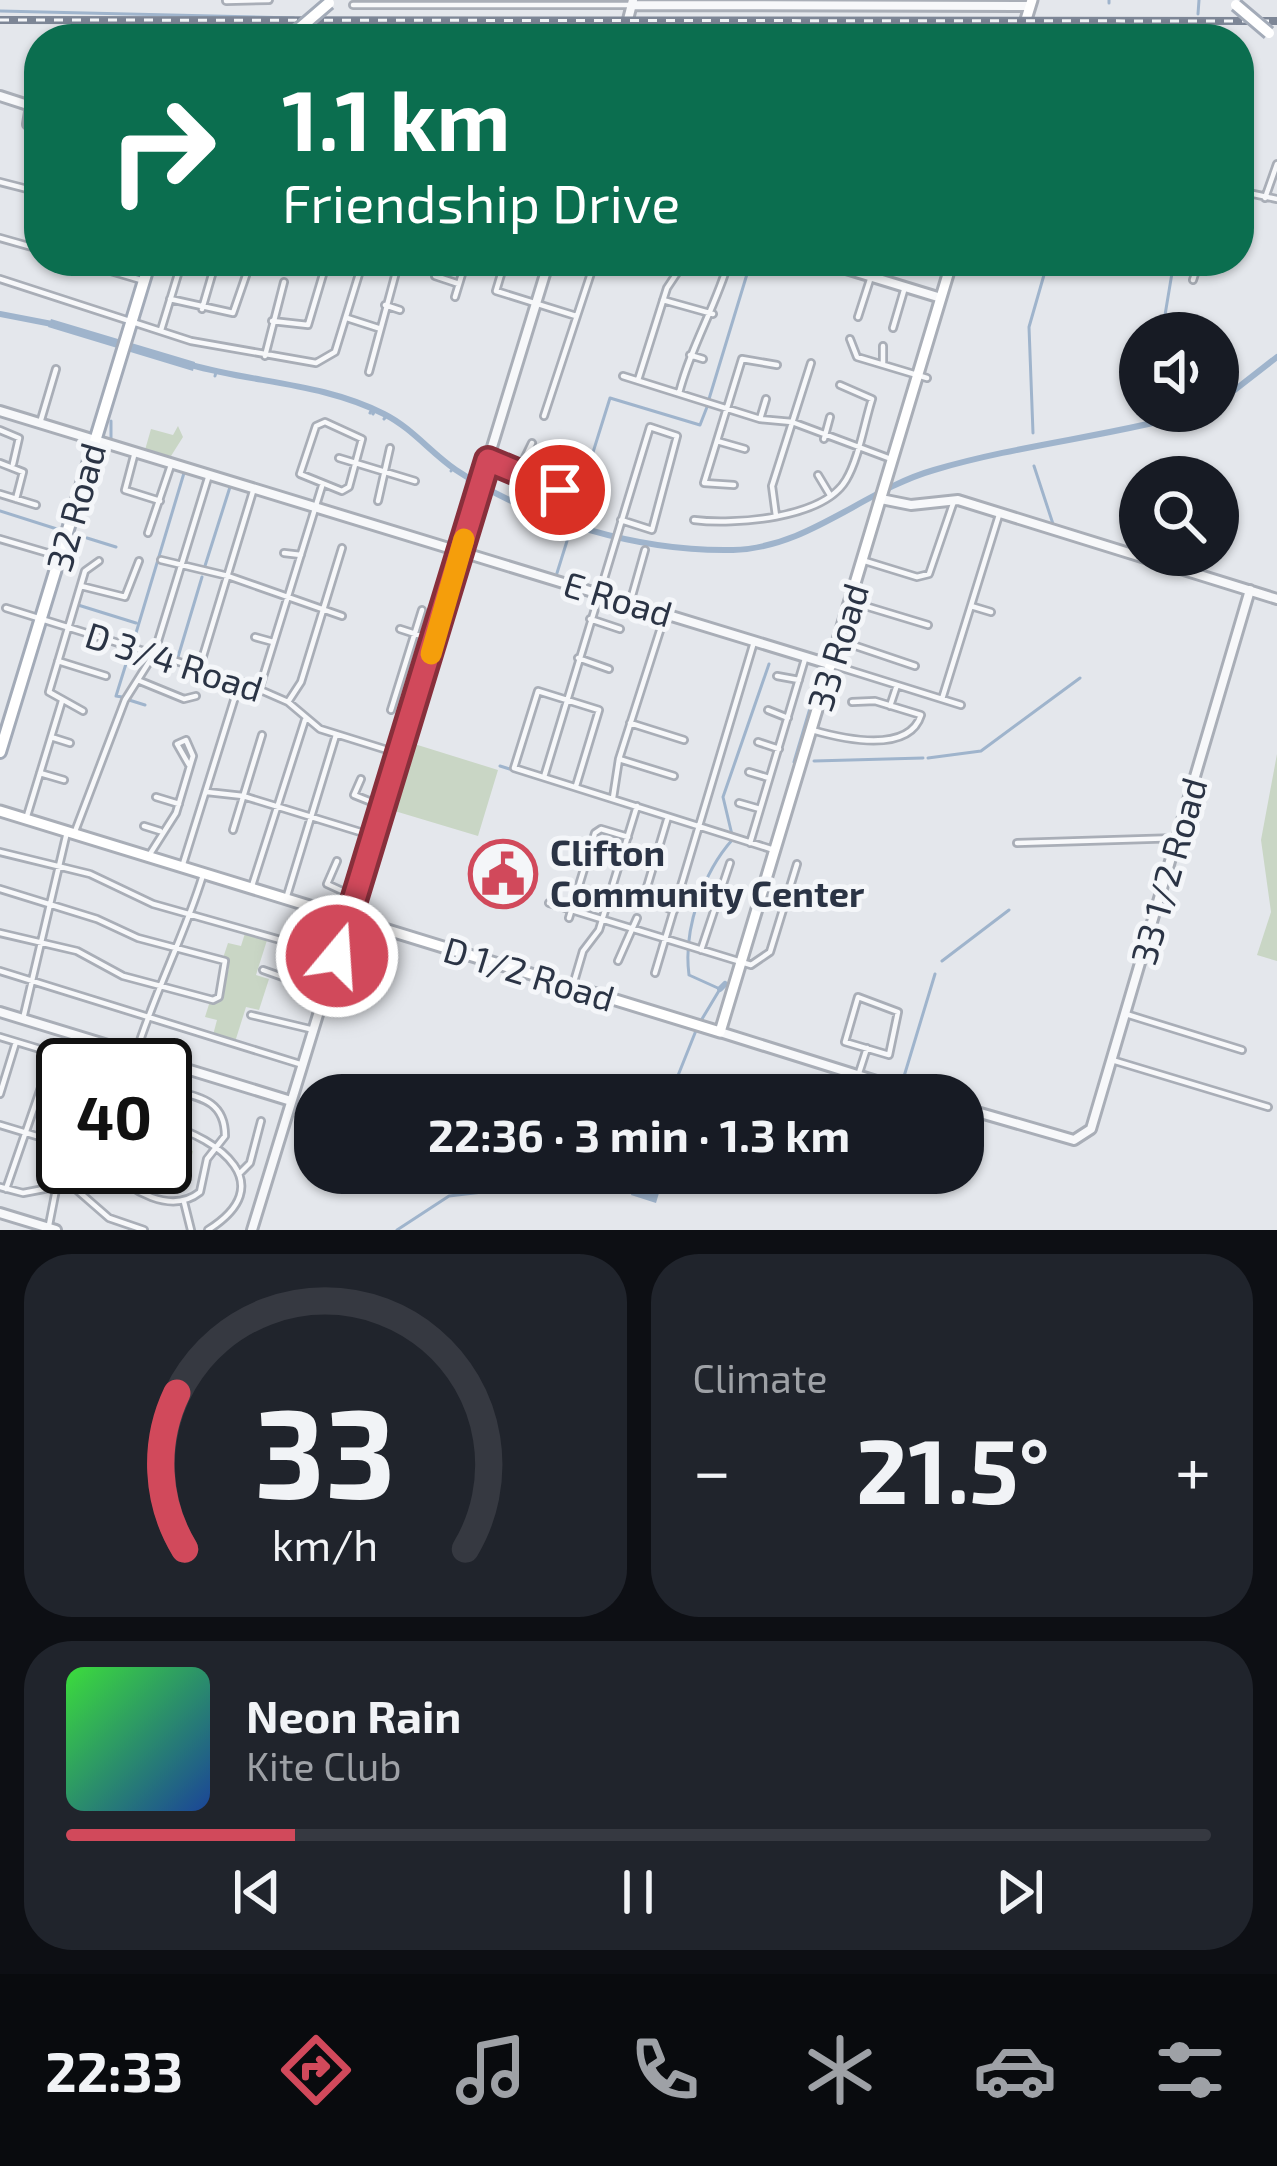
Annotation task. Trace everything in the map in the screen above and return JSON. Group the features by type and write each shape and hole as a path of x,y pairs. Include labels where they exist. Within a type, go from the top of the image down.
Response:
{"main road":[{"path":"304,24 330,2"},
{"path":"1232,3 1273,36"},
{"name":"32 Road","path":"0,752 146,276"},
{"name":"33 Road","path":"720,1032 887,478 923,377 948,276"},
{"name":"D 1/2 Road","path":"0,811 204,874 220,873 251,889 720,1032"}],"street":[{"path":"227,11 226,0 269,0"},
{"path":"353,5 1031,3"},
{"path":"1265,198 1277,164"},
{"path":"1254,195 1277,199"},
{"path":"127,276 144,281"},
{"path":"161,331 177,276"},
{"path":"202,309 212,276"},
{"path":"170,299 229,314 245,276"},
{"path":"272,321 305,328 322,276"},
{"path":"0,279 161,331 265,356 325,360 335,352 358,276"},
{"path":"369,372 394,276"},
{"path":"440,276 459,284"},
{"path":"455,297 461,276"},
{"path":"500,276 496,291 578,316"},
{"path":"252,1230 544,276"},
{"path":"544,416 590,276"},
{"path":"638,380 663,300 677,276"},
{"path":"679,393 724,276"},
{"path":"858,316 870,276 941,298"},
{"path":"1193,280 1194,276"},
{"path":"265,356 284,282"},
{"path":"892,328 905,287"},
{"path":"663,300 712,314"},
{"path":"385,305 400,310"},
{"path":"346,319 378,328"},
{"path":"850,339 857,356 923,377"},
{"path":"883,346 883,364"},
{"path":"690,355 703,359"},
{"path":"734,485 704,484 744,357 777,365"},
{"path":"776,516 772,486 812,363"},
{"path":"40,423 56,369"},
{"path":"623,376 760,419 794,423 824,439 893,460"},
{"path":"694,520 738,524 776,516 830,495 848,477 872,399 840,385"},
{"path":"760,419 766,399"},
{"name":"E Road","path":"0,410 961,705"},
{"path":"9,433 14,415"},
{"path":"824,439 830,417"},
{"path":"320,422 362,439 346,490 302,477 309,445 320,422"},
{"path":"544,777 578,658 650,427 677,436 652,530 620,524"},
{"path":"0,430 19,438 12,466"},
{"path":"296,441 309,445"},
{"path":"717,441 746,449"},
{"path":"518,472 532,443"},
{"path":"378,501 390,448"},
{"path":"135,452 125,490 160,501"},
{"path":"488,460 560,490 567,454"},
{"path":"338,458 415,481"},
{"path":"0,463 22,471 16,499"},
{"path":"148,532 172,463"},
{"path":"23,1019 43,946 46,904 56,869 125,700 154,654 209,475"},
{"path":"818,475 830,495"},
{"path":"260,691 322,486"},
{"path":"200,668 254,488"},
{"path":"0,494 36,505"},
{"path":"882,496 911,505 954,500 1277,599"},
{"path":"865,561 914,576 929,574 954,500"},
{"path":"942,699 1000,512"},
{"path":"0,539 61,557"},
{"path":"288,701 301,682 343,548"},
{"path":"630,603 645,550"},
{"path":"284,553 301,555"},
{"path":"161,560 228,576 342,616"},
{"path":"83,711 49,692 87,567 99,561"},
{"path":"81,586 125,597 139,561"},
{"name":"33 1/2 Road","path":"984,1114 1074,1140 1091,1130 1250,590"},
{"path":"852,602 928,625"},
{"path":"971,606 991,612"},
{"name":"D 3/4 Road","path":"6,608 240,681 288,701 305,720 336,735 400,754"},
{"path":"391,710 422,610"},
{"path":"613,798 619,759 666,614"},
{"path":"590,619 620,629"},
{"path":"400,629 435,640"},
{"path":"255,637 273,642"},
{"path":"841,641 915,665"},
{"path":"655,973 754,642"},
{"path":"750,842 806,657"},
{"path":"578,658 609,669"},
{"path":"58,661 106,676"},
{"path":"777,676 799,680"},
{"path":"140,681 184,699 196,696"},
{"path":"182,867 240,681"},
{"path":"890,706 897,685"},
{"path":"576,786 598,710 538,691 514,768 776,851"},
{"path":"26,819 62,701"},
{"path":"812,730 843,739 902,737 913,733 922,716 852,702"},
{"path":"768,710 788,718"},
{"path":"251,889 305,720"},
{"path":"630,723 684,740"},
{"path":"286,899 336,735"},
{"path":"232,830 262,736"},
{"path":"51,737 70,743"},
{"path":"758,742 778,748"},
{"path":"619,759 674,776"},
{"path":"150,858 160,831 179,804 190,765"},
{"path":"748,772 769,778"},
{"path":"40,773 64,780"},
{"path":"361,779 355,796 384,806"},
{"path":"206,792 243,796 375,836"},
{"path":"156,797 179,804"},
{"path":"739,803 760,809"},
{"path":"572,987 584,951 602,920 638,806"},
{"path":"668,818 644,898 674,910"},
{"path":"144,826 160,831"},
{"path":"570,914 595,833 601,829 628,837"},
{"path":"1017,843 1179,838"},
{"path":"0,852 90,874 142,900 337,956"},
{"path":"337,861 327,886 356,897"},
{"path":"701,950 730,863"},
{"path":"549,903 570,914 755,964 768,955 797,865"},
{"path":"141,1038 158,984 181,947 204,874"},
{"path":"0,889 98,919 138,938 225,962 219,997 213,1000 123,976 77,951 0,933"},
{"path":"618,962 638,918"},
{"path":"263,970 325,992"},
{"path":"0,971 303,1065"},
{"path":"858,997 895,1008 900,1017 889,1055 867,1048 844,1042 858,997"},
{"path":"0,1012 85,1038"},
{"path":"1126,1014 1242,1050"},
{"path":"251,1015 314,1030"},
{"name":"D 1/2 Road","path":"720,1032 852,1074"},
{"path":"0,1037 53,1053 29,1134 3,1188 36,1190"},
{"path":"0,1094 16,1042"},
{"path":"859,1074 867,1048"},
{"path":"1112,1060 1268,1107"},
{"path":"192,1070 292,1101"},
{"path":"184,1202 203,1188 207,1159 225,1132 218,1107 192,1098"},
{"path":"239,1173 250,1163 261,1121"},
{"path":"0,1125 36,1136"},
{"path":"192,1135 219,1146 239,1173 241,1189 233,1206 208,1230"},
{"path":"0,1213 50,1229 55,1194"},
{"path":"86,1194 109,1218 144,1230"},
{"path":"151,1194 184,1202"},
{"path":"184,1202 191,1230"}],"green space":[{"path":"178,426 183,437 171,456 145,450 151,429 173,435"},
{"path":"408,742 498,770 478,836 388,809"},
{"path":"1277,754 1277,961 1257,955 1271,912 1261,840"},
{"path":"246,930 268,937 256,975 269,979 259,1010 246,1007 235,1042 213,1035 217,1020 205,1017 210,1001 221,996 229,968 223,958 228,943 241,946"}],"water":[{"path":"51,319 195,362 193,371 48,327"},
{"path":"631,1194 659,1194 656,1203"}],"waterway":[{"path":"1198,14 1199,0"},
{"path":"0,11 294,18"},
{"path":"709,399 746,276"},
{"path":"1033,433 1029,327 1044,276"},
{"path":"1166,312 1172,276"},
{"path":"0,314 52,324"},
{"path":"1239,387 1277,357"},
{"path":"191,365 361,404 404,426 456,470 519,504 589,530 698,549 760,547 811,529 934,470 1119,430"},
{"path":"215,376 216,372"},
{"path":"574,513 610,398 700,425 707,407"},
{"path":"370,413 372,409"},
{"path":"373,414 375,410"},
{"path":"384,419 387,415"},
{"path":"111,421 111,438"},
{"path":"1034,466 1054,527"},
{"path":"133,643 184,473"},
{"path":"204,569 230,487"},
{"path":"0,511 60,530"},
{"path":"87,538 116,547"},
{"path":"557,573 567,541"},
{"path":"178,657 202,577"},
{"path":"78,605 136,623"},
{"path":"122,697 116,696 130,651"},
{"path":"702,1019 720,989 689,975 692,921 713,868 733,839 723,797 769,664"},
{"path":"794,762 822,668"},
{"path":"928,758 981,751 1080,678"},
{"path":"129,700 145,705"},
{"path":"814,761 923,758"},
{"path":"500,766 522,773"},
{"path":"942,961 1009,910"},
{"path":"905,1074 935,974"},
{"path":"720,989 725,984"},
{"path":"679,1074 697,1028"},
{"path":"397,1230 449,1196 466,1194"}],"railway":[{"path":"0,20 1277,21"}],"slow traffic":[{"path":"431,654 464,539"}],"place":[{"name":"Clifton Community Center","path":"503,874"}],"route":[{"path":"337,956 488,460 560,490"}]}
